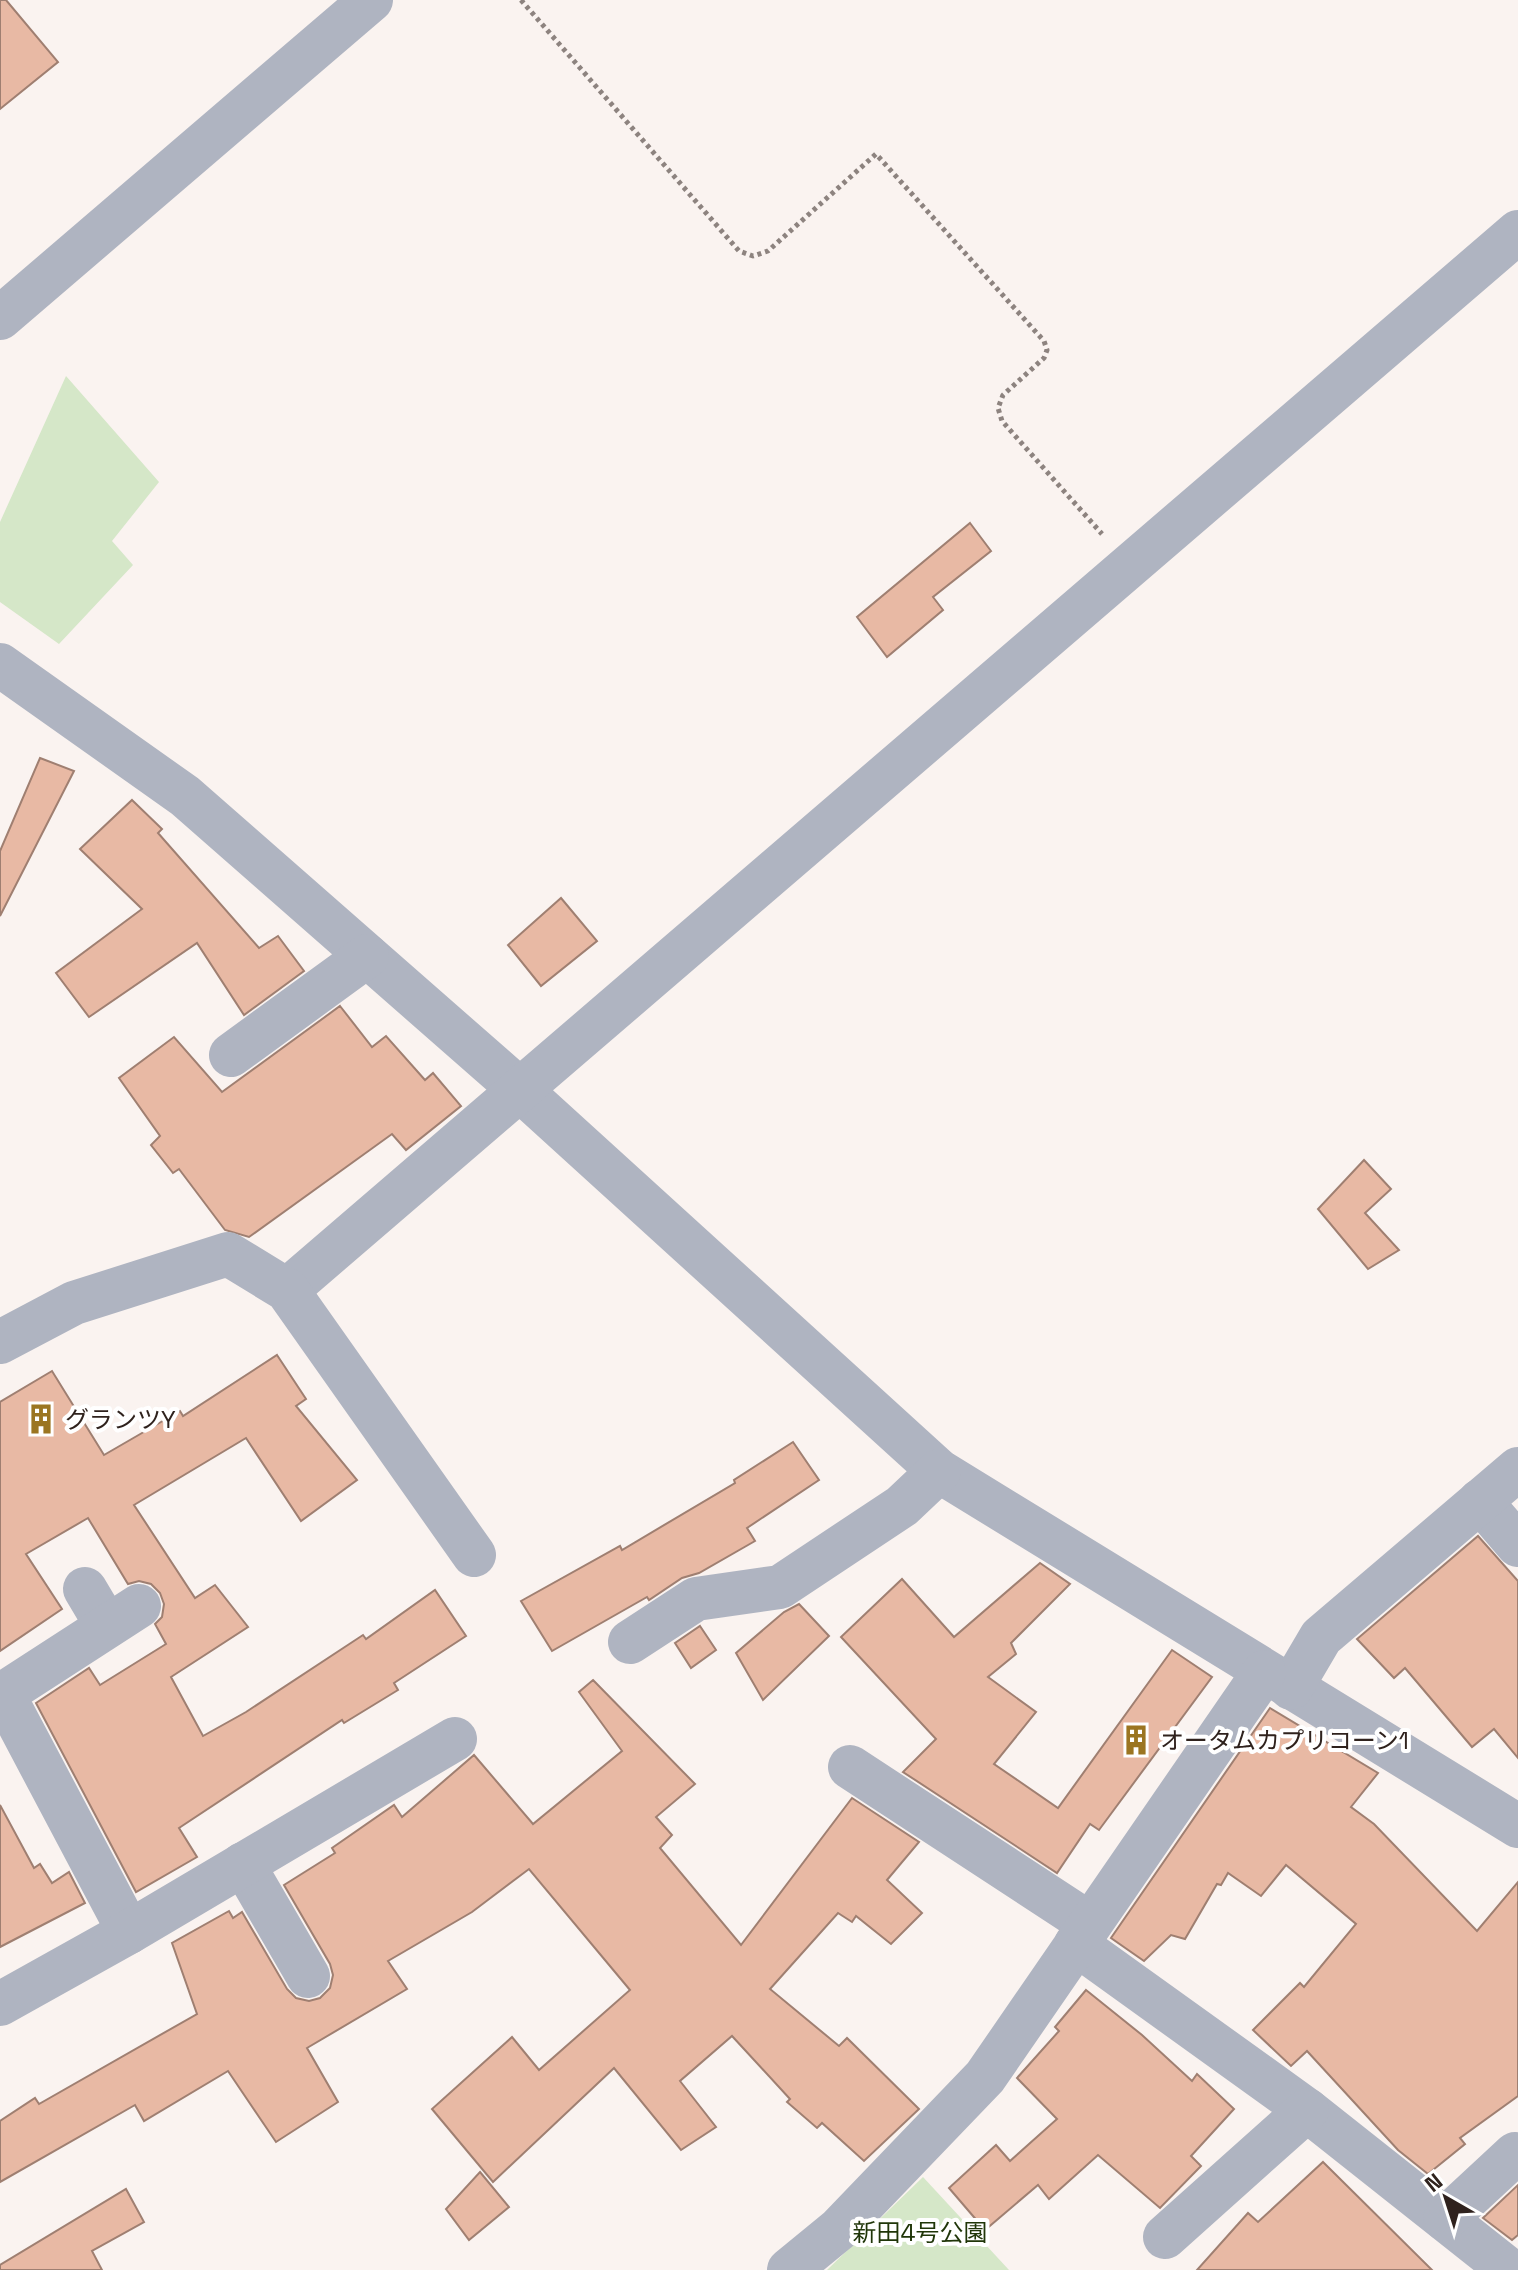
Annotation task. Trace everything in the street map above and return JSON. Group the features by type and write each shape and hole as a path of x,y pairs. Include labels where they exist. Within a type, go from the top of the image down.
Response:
{"street":[{"path":"0,318 371,0"},
{"path":"287,1290 1518,232"},
{"path":"0,665 185,796 519,1089 939,1471 1518,1826"},
{"path":"231,1055 367,956"},
{"path":"0,1342 74,1303 228,1254 287,1290 474,1555"},
{"path":"789,2270 839,2229 985,2077 1083,1934 1277,1680 1321,1637 1518,1469"},
{"path":"630,1642 696,1599 780,1587 902,1506 939,1471"},
{"path":"1480,1501 1518,1545"},
{"path":"85,1589 123,1616 3,1694 129,1932"},
{"path":"0,2004 129,1932 455,1739"},
{"path":"850,1767 1083,1934 1509,2270"},
{"path":"243,1864 308,1976"},
{"path":"1165,2237 1307,2110"},
{"path":"1445,2219 1515,2154"}],"path":[{"path":"521,0 739,251 753,256 768,251 876,154 1044,341 1047,350 1044,358 1003,395 998,408 1002,421 1130,565"}],"green space":[{"path":"66,376 159,482 112,541 133,565 59,644 0,602 0,522"},
{"name":"新田4号公園","path":"923,2177 1009,2270 827,2270"}],"building":[{"path":"0,0 6,0 58,62 0,109"},
{"path":"970,523 991,551 933,597 943,610 887,657 857,617"},
{"path":"40,758 74,771 0,916 0,851"},
{"path":"132,800 162,829 158,833 259,948 278,936 304,971 244,1015 197,943 89,1017 56,973 142,909 80,849"},
{"path":"561,898 597,941 541,986 508,945"},
{"path":"340,1006 372,1047 386,1036 425,1080 433,1073 461,1106 406,1150 392,1134 249,1237 225,1230 179,1169 173,1173 151,1145 160,1136 119,1078 174,1037 222,1092"},
{"path":"1364,1160 1391,1189 1365,1213 1399,1250 1368,1269 1318,1209"},
{"path":"277,1355 306,1399 296,1406 357,1480 301,1521 246,1438 134,1505 195,1598 215,1585 248,1627 171,1677 203,1736 246,1712 363,1635 366,1639 435,1590 466,1636 394,1683 398,1690 344,1723 342,1720 179,1828 197,1857 136,1892 36,1703 89,1668 100,1685 166,1644 155,1624 162,1617 164,1604 160,1593 151,1584 139,1581 128,1584 88,1518 26,1554 62,1609 0,1651 0,1402 52,1371 104,1455 180,1411 183,1416"},
{"path":"793,1442 819,1480 747,1528 755,1541 552,1651 521,1601 620,1546 622,1550 735,1483 734,1480"},
{"path":"1478,1536 1518,1581 1518,1758 1494,1729 1472,1747 1405,1668 1394,1678 1357,1639"},
{"path":"1040,1563 1070,1584 1011,1643 1016,1654 988,1677 1036,1712 994,1764 1058,1808 1172,1650 1212,1677 1099,1830 1090,1824 1057,1873 903,1772 936,1739 841,1637 902,1579 954,1637"},
{"path":"799,1604 829,1636 763,1700 736,1653 784,1612"},
{"path":"700,1626 716,1650 691,1668 675,1643"},
{"path":"593,1680 695,1784 656,1817 672,1835 660,1848 741,1945 852,1798 919,1842 887,1880 922,1913 891,1944 856,1916 852,1922 838,1913 770,1989 839,2046 847,2038 919,2109 864,2161 822,2123 817,2128 787,2102 790,2099 732,2036 680,2081 716,2127 681,2150 614,2068 493,2182 432,2109 512,2037 539,2070 630,1990 529,1869 472,1912 388,1961 407,1989 307,2048 338,2102 276,2142 228,2071 144,2121 135,2105 0,2182 0,2121 35,2098 39,2104 197,2014 172,1943 229,1911 233,1918 242,1912 287,1989 296,1998 309,2001 320,1998 330,1988 333,1975 330,1964 284,1885 335,1853 332,1848 394,1805 402,1817 474,1755 533,1824 622,1751 579,1692"},
{"path":"1270,1708 1378,1773 1351,1807 1374,1824 1477,1931 1518,1882 1518,2096 1460,2138 1465,2144 1428,2174 1398,2150 1307,2051 1291,2066 1253,2030 1300,1983 1304,1987 1356,1924 1286,1865 1261,1896 1228,1873 1221,1885 1217,1884 1185,1939 1171,1935 1144,1961 1111,1938"},
{"path":"0,1805 34,1868 40,1864 52,1883 69,1872 85,1903 0,1947"},
{"path":"1086,1990 1192,2081 1197,2074 1234,2109 1191,2156 1201,2166 1160,2208 1098,2155 1049,2199 1038,2185 985,2230 949,2188 996,2145 1010,2161 1057,2119 1017,2078 1059,2031 1055,2027"},
{"path":"1323,2162 1432,2270 1197,2270 1248,2213 1258,2222"},
{"path":"480,2172 509,2207 469,2240 446,2209"},
{"path":"1518,2185 1518,2235 1512,2240 1483,2218"},
{"path":"126,2189 144,2222 92,2251 102,2270 0,2270 0,2265"}],"place":[{"name":"グランツY","path":"41,1419"},
{"name":"オータムカプリコーン1","path":"1136,1740"}]}
